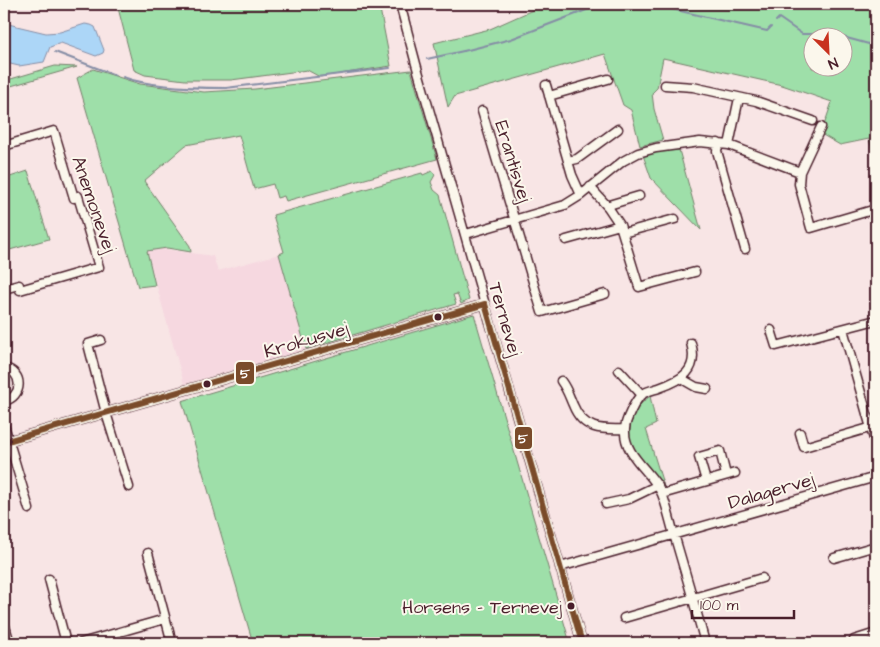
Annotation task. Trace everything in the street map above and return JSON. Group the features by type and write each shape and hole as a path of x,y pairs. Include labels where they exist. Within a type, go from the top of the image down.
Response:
{"street":[{"name":"Ternevej","path":"400,4 582,643"},
{"path":"549,96 608,79"},
{"path":"546,85 568,162 581,194"},
{"path":"664,85 693,87 772,105 813,121"},
{"path":"728,144 739,98"},
{"name":"Erantisvej","path":"482,112 542,312 605,294"},
{"path":"821,127 800,172 800,189 811,228 876,209"},
{"path":"568,162 577,159 618,129"},
{"name":"Anemonevej","path":"4,146 54,131 74,198 78,196 99,267 20,290 19,285 4,289"},
{"name":"Erantisvej","path":"466,234 565,205 624,161 638,153 656,148 700,142 728,144 800,172"},
{"path":"718,143 717,151 745,249"},
{"path":"590,188 608,207 620,225 639,287 695,272"},
{"path":"608,207 639,196"},
{"path":"623,233 675,219"},
{"path":"566,240 620,225"},
{"name":"Krokusvej","path":"6,441 485,304"},
{"path":"771,330 776,346 876,320"},
{"path":"842,329 874,426 876,446"},
{"path":"101,340 88,344 128,486"},
{"path":"690,343 693,352 693,362 689,371 682,379 642,395 631,412 625,429 627,442 632,453 658,485 662,494 705,643"},
{"path":"4,368 16,374 19,385 15,395 11,399 4,401"},
{"path":"619,370 642,395"},
{"path":"682,379 696,387 707,389"},
{"path":"561,380 568,390 573,407 585,423 594,428 604,430 625,429"},
{"path":"4,425 6,441 29,509"},
{"name":"Dalagervej","path":"800,433 804,447 874,426"},
{"name":"Dalagervej","path":"706,481 699,457 720,452 726,475"},
{"name":"Dalagervej","path":"662,494 735,473"},
{"name":"Dalagervej","path":"560,567 876,477"},
{"path":"606,504 629,499 658,485"},
{"path":"834,558 876,546"},
{"path":"148,553 172,643"},
{"path":"624,618 762,578"},
{"path":"49,579 66,643"},
{"path":"81,643 165,619"},
{"path":"4,623 10,643"},
{"path":"854,640 876,633"}],"shaded area":[{"path":"164,249 213,256 218,271 279,254 306,349 184,384 147,251"}],"green space":[{"path":"117,4 379,4 391,66 320,77 307,70 231,80 185,80 145,75 134,70"},
{"path":"546,4 876,4 876,164 869,139 840,145 821,134 832,102 782,85 663,58 657,88 652,93 654,109 663,140 640,146 631,110 623,105 605,54 455,96 448,107 434,43 490,29"},
{"path":"55,66 77,67 4,88 4,81"},
{"path":"93,69 140,84 204,92 255,89 411,70 437,159 286,201 284,196 277,198 273,184 254,189 239,135 186,145 144,181 190,246 191,252 167,248 147,251 155,285 138,287 77,78"},
{"path":"679,150 701,230 651,178 643,155 654,151"},
{"path":"28,171 49,239 6,251 4,245 4,179"},
{"path":"432,171 435,175 431,182 434,190 440,195 469,300 461,304 457,294 453,295 456,304 306,349 279,254 284,252 273,215"},
{"path":"474,314 570,643 253,643 182,401"},
{"path":"650,396 656,424 646,429 664,487 634,451 629,435 637,407"}],"water":[{"path":"4,23 46,33 60,32 85,24 91,25 95,27 104,50 103,53 96,56 61,43 50,47 44,62 19,66 6,63 4,58"}],"waterway":[{"path":"427,59 511,39 602,4"},
{"path":"661,4 663,7 767,31 771,27"},
{"path":"776,21 779,18 802,34 832,34 876,46"},
{"path":"55,52 115,75"},
{"path":"123,77 159,85 226,88 390,68"}],"transit line":[{"name":"5","path":"4,442 485,304 582,643"}],"place":[{"name":"Horsens - Ternevej","path":"571,606"}]}
